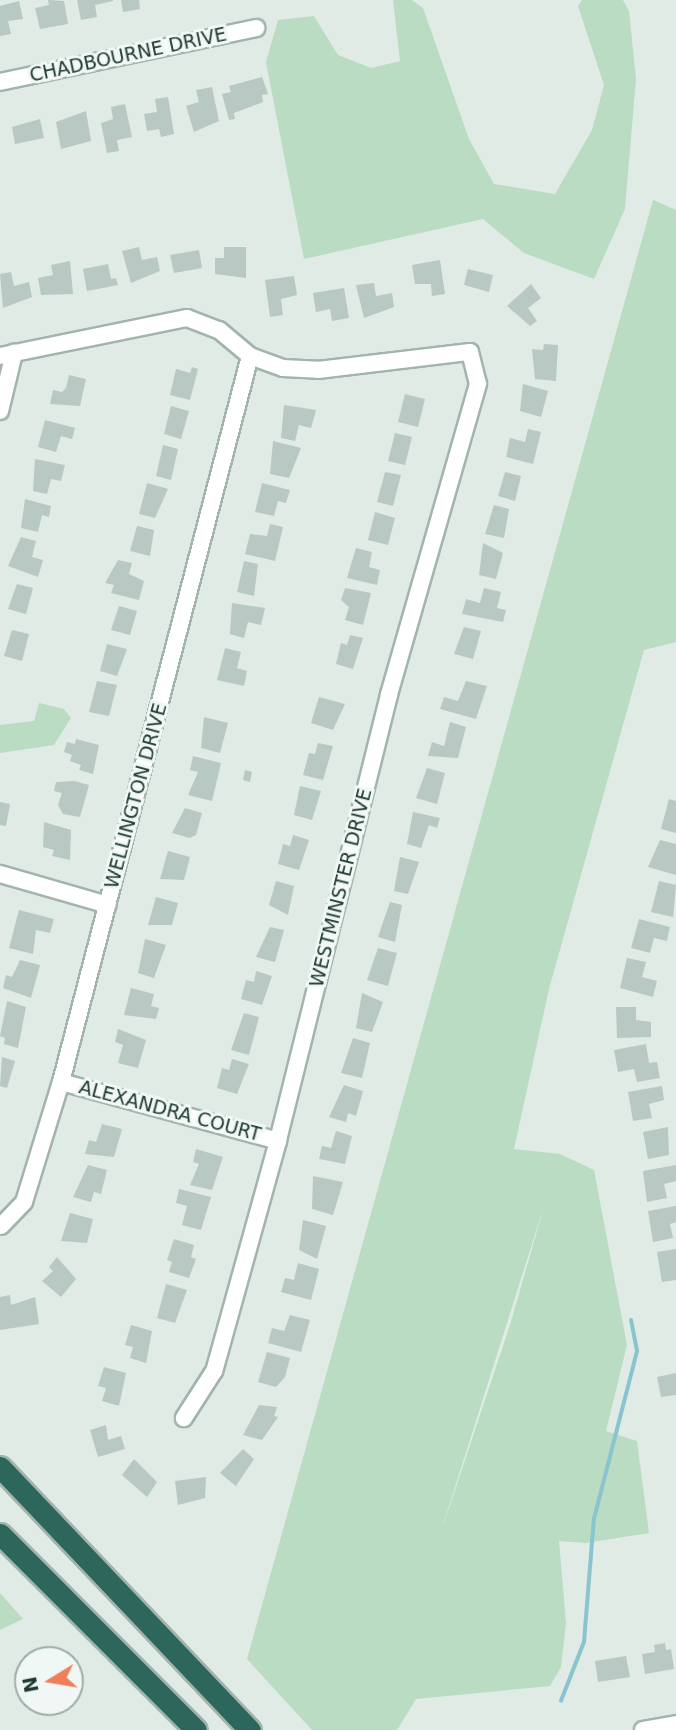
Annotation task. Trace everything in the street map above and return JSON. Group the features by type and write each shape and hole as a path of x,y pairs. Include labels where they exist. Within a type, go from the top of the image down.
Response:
{"highway":[{"path":"0,1467 250,1730"},
{"path":"0,1534 196,1730"}],"street":[{"name":"CHADBOURNE DRIVE","path":"0,82 256,28"},
{"path":"0,411 7,354 187,318 219,330 250,356"},
{"name":"WESTMINSTER DRIVE","path":"184,1418 214,1371 278,1141 389,695 478,384 470,352 318,370 283,368 250,356"},
{"name":"WELLINGTON DRIVE","path":"1,1226 24,1202 61,1082 250,356"},
{"path":"0,874 108,905"},
{"name":"ALEXANDRA COURT","path":"61,1082 278,1141"},
{"path":"643,1730 676,1724"}],"green space":[{"path":"393,0 412,0 423,8 469,139 494,184 555,194 592,130 604,85 578,6 582,0 623,0 629,11 636,79 625,209 594,279 524,253 483,219 304,259 266,62 278,20 314,16 338,55 371,68 400,61"},
{"path":"653,200 676,210 676,642 644,650 549,989 514,1149 560,1154 594,1170 627,1345 606,1431 637,1441 649,1533 586,1543 559,1541 566,1623 561,1667 550,1686 416,1699 397,1730 312,1730 247,1659","holes":["545,1203 510,1325 443,1526"]},
{"path":"39,703 64,709 71,718 54,745 0,753 0,725 34,721"},
{"path":"0,1593 23,1619 0,1630"}],"building":[{"path":"48,0 64,1 68,24 40,29 35,8 49,5"},
{"path":"77,0 113,1 95,5 97,17 81,20"},
{"path":"121,0 139,0 140,9 123,12"},
{"path":"19,1 23,19 8,21 11,34 0,36 0,6"},
{"path":"262,77 268,94 262,95 263,102 234,113 235,119 229,120 222,94 231,92 229,86"},
{"path":"212,87 219,121 194,132 186,106 199,102 196,90"},
{"path":"168,97 174,134 161,137 159,129 147,131 144,114 157,112 155,99"},
{"path":"125,104 132,137 117,140 119,151 107,153 101,123 113,119 111,107"},
{"path":"86,111 91,141 61,149 56,122"},
{"path":"40,119 44,138 15,144 12,127"},
{"path":"139,247 142,260 157,257 160,271 131,283 122,251"},
{"path":"224,247 246,247 246,278 215,274 215,258 224,258"},
{"path":"199,250 202,268 174,273 170,255"},
{"path":"440,260 445,294 432,296 431,284 415,284 412,265"},
{"path":"70,261 73,294 41,295 38,278 53,275 51,265"},
{"path":"108,264 111,279 116,278 118,285 87,291 83,269"},
{"path":"468,269 493,275 489,292 464,285"},
{"path":"11,272 14,286 29,282 32,297 3,308 0,274"},
{"path":"294,276 297,295 281,299 283,315 270,317 265,280"},
{"path":"374,283 376,296 392,293 394,307 364,318 356,285"},
{"path":"531,284 541,298 528,308 537,321 530,326 507,306"},
{"path":"344,288 349,318 332,321 330,309 316,312 313,293"},
{"path":"544,344 558,345 556,381 535,379 532,349 543,350"},
{"path":"192,367 198,369 190,400 170,395 176,369 190,373"},
{"path":"69,375 86,379 80,406 50,404 53,390 62,392 66,388"},
{"path":"523,384 548,391 541,417 520,411"},
{"path":"405,394 425,399 418,427 398,422"},
{"path":"284,405 316,410 311,428 299,425 295,441 281,438"},
{"path":"171,406 189,411 181,439 164,434"},
{"path":"45,420 75,428 72,439 61,436 56,452 38,447"},
{"path":"528,429 541,432 533,464 506,457 510,438 525,442"},
{"path":"395,433 412,437 405,465 388,461"},
{"path":"273,441 301,448 289,478 270,474"},
{"path":"163,445 178,449 171,480 156,476"},
{"path":"35,459 65,465 61,481 51,479 47,494 33,491"},
{"path":"385,472 401,475 393,506 377,502"},
{"path":"505,472 521,476 515,501 498,496"},
{"path":"147,483 168,489 155,518 139,514"},
{"path":"262,483 290,490 286,503 278,501 274,516 255,512"},
{"path":"25,499 51,506 49,517 42,515 38,532 21,528"},
{"path":"494,505 509,509 504,538 485,534"},
{"path":"375,512 395,518 388,545 368,540"},
{"path":"270,524 283,527 275,561 245,554 250,534 267,536"},
{"path":"137,526 154,530 150,556 130,551"},
{"path":"21,537 36,541 32,557 43,560 38,577 8,566"},
{"path":"483,543 503,553 496,579 479,575"},
{"path":"356,548 372,552 369,567 380,570 377,585 347,578"},
{"path":"118,560 132,563 129,574 144,581 139,600 111,593 114,585 105,583"},
{"path":"244,561 258,564 254,596 237,592"},
{"path":"17,584 33,588 26,614 8,609"},
{"path":"345,588 371,593 363,625 345,620 349,607 341,600"},
{"path":"484,588 501,592 497,608 506,610 503,622 462,614 466,599 480,603"},
{"path":"232,603 265,608 261,625 248,622 244,638 230,634"},
{"path":"119,606 137,611 130,635 111,630"},
{"path":"464,627 481,631 473,659 454,654"},
{"path":"12,630 29,634 22,661 4,656"},
{"path":"350,635 363,638 353,669 336,664 341,643 347,645"},
{"path":"107,644 127,649 117,676 100,671"},
{"path":"225,648 241,652 237,668 247,671 244,686 217,680"},
{"path":"97,681 117,685 109,716 89,712"},
{"path":"466,681 487,686 476,719 440,709 444,697 458,701"},
{"path":"319,697 345,704 333,730 311,723"},
{"path":"204,717 228,723 220,753 201,748"},
{"path":"450,722 466,727 458,758 428,756 432,742 444,746"},
{"path":"76,739 99,745 93,774 79,770 81,765 70,761 72,755 64,752 67,742 75,744"},
{"path":"318,743 333,746 323,780 303,775 309,753 315,754"},
{"path":"193,756 221,763 212,801 188,795 198,772 190,770"},
{"path":"427,768 445,773 437,804 416,798"},
{"path":"245,770 252,772 250,782 243,780"},
{"path":"74,781 89,785 80,817 63,814 58,805 62,793 54,791 56,782"},
{"path":"300,786 321,791 312,820 294,815"},
{"path":"669,799 676,801 676,833 661,829"},
{"path":"0,802 10,804 6,826 0,825"},
{"path":"185,808 202,813 196,835 190,838 172,833"},
{"path":"413,812 440,818 437,828 429,825 421,848 407,844"},
{"path":"44,822 71,830 70,860 52,856 54,850 43,847"},
{"path":"293,835 309,840 299,870 278,864 283,844 290,846"},
{"path":"660,840 676,844 676,875 648,867"},
{"path":"168,851 190,857 184,880 160,879"},
{"path":"400,857 419,862 408,894 394,891"},
{"path":"276,881 294,886 288,915 269,905"},
{"path":"659,881 676,885 673,917 651,912"},
{"path":"156,897 178,903 172,925 148,925"},
{"path":"390,902 402,905 395,942 378,937"},
{"path":"19,910 54,919 50,933 36,930 33,954 9,948"},
{"path":"639,919 670,927 667,941 654,938 650,953 631,948"},
{"path":"270,927 284,930 275,962 256,957"},
{"path":"145,939 166,945 154,978 138,973"},
{"path":"378,948 397,953 388,986 367,980"},
{"path":"627,958 646,962 642,977 657,981 653,997 620,988"},
{"path":"20,960 40,965 31,998 3,988 6,975 12,977"},
{"path":"256,971 272,976 262,1005 241,999 246,980 254,982"},
{"path":"131,988 154,994 151,1006 159,1008 156,1019 124,1015"},
{"path":"362,993 383,1002 372,1032 356,1028"},
{"path":"7,1001 26,1007 18,1048 4,1044 5,1038 0,1036"},
{"path":"616,1007 636,1007 636,1020 651,1022 651,1037 617,1038"},
{"path":"244,1013 259,1017 249,1055 231,1050"},
{"path":"118,1029 146,1040 138,1068 118,1063 123,1045 115,1042"},
{"path":"353,1038 370,1043 362,1078 341,1073"},
{"path":"646,1044 649,1063 657,1062 660,1078 637,1082 634,1069 618,1072 614,1050"},
{"path":"2,1057 15,1061 7,1088 0,1086"},
{"path":"232,1059 249,1064 237,1094 217,1088 222,1068 229,1070"},
{"path":"344,1085 363,1091 356,1116 348,1113 346,1122 329,1117"},
{"path":"662,1086 664,1100 649,1104 652,1118 633,1121 628,1092"},
{"path":"102,1124 122,1129 114,1157 85,1154 89,1140 96,1142"},
{"path":"668,1127 669,1155 648,1159 643,1132"},
{"path":"336,1131 352,1136 345,1164 319,1159 322,1146 331,1148"},
{"path":"196,1149 223,1157 212,1190 190,1185 199,1164 193,1162"},
{"path":"88,1165 107,1170 101,1194 94,1192 91,1202 73,1197"},
{"path":"676,1165 676,1181 664,1184 667,1198 647,1202 643,1171"},
{"path":"313,1176 343,1182 333,1215 312,1209"},
{"path":"179,1189 211,1197 201,1230 182,1225 187,1206 176,1203"},
{"path":"676,1206 676,1222 670,1224 673,1238 653,1242 648,1211"},
{"path":"70,1213 93,1219 87,1243 61,1241"},
{"path":"303,1220 326,1226 317,1259 299,1250"},
{"path":"174,1239 194,1245 191,1257 196,1259 189,1278 169,1272 172,1262 167,1260"},
{"path":"676,1249 676,1280 662,1282 657,1252"},
{"path":"57,1257 76,1279 61,1297 42,1281 53,1271 49,1267"},
{"path":"298,1263 319,1269 311,1300 281,1292 285,1278 294,1280"},
{"path":"166,1284 187,1290 175,1323 157,1318"},
{"path":"10,1295 11,1305 35,1297 39,1324 0,1330 0,1297"},
{"path":"290,1315 310,1320 301,1352 268,1343 272,1328 284,1331"},
{"path":"131,1325 152,1331 146,1363 130,1358 133,1347 125,1345"},
{"path":"267,1352 290,1358 285,1377 276,1387 258,1382"},
{"path":"104,1367 126,1373 119,1406 102,1401 106,1388 98,1386"},
{"path":"676,1373 676,1395 661,1397 657,1377"},
{"path":"259,1405 277,1407 274,1416 278,1417 262,1440 243,1435"},
{"path":"106,1425 108,1440 121,1436 125,1449 98,1457 90,1430"},
{"path":"243,1449 254,1459 236,1486 220,1473"},
{"path":"134,1459 157,1482 147,1497 122,1475"},
{"path":"206,1477 205,1498 178,1505 175,1481"},
{"path":"665,1643 666,1650 671,1649 674,1669 645,1674 642,1654 655,1652 654,1645"},
{"path":"626,1656 630,1677 598,1682 595,1661"}],"waterway":[{"path":"561,1701 584,1642 594,1519 637,1351 631,1321"}]}
